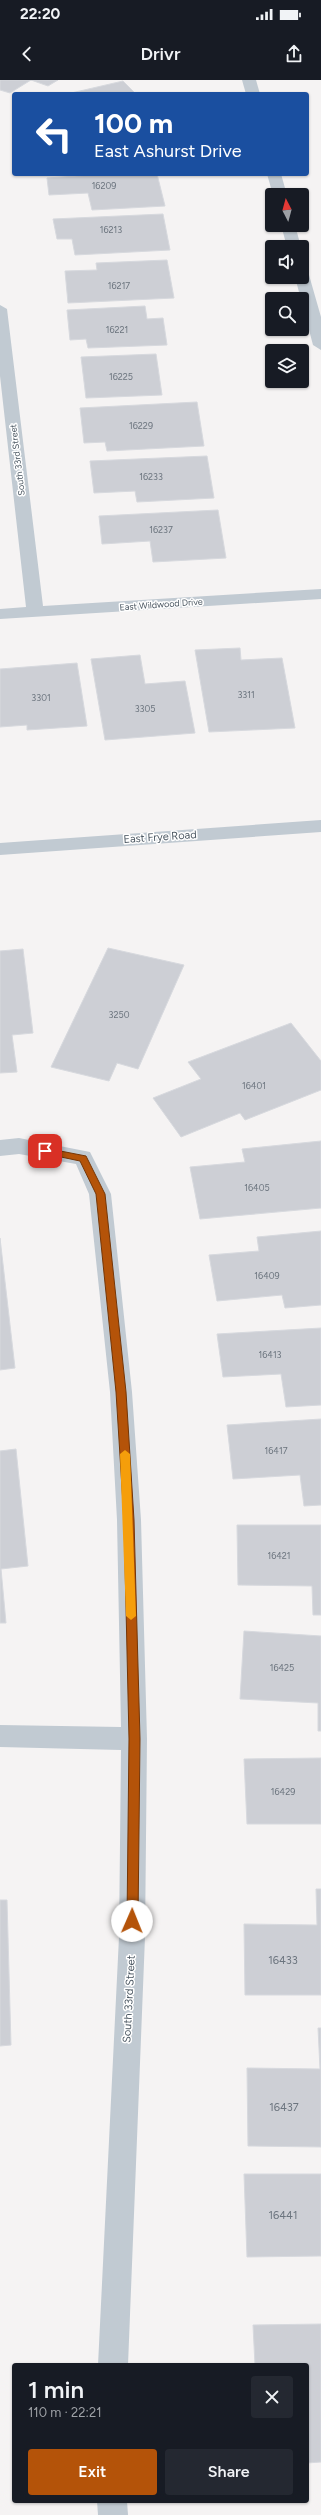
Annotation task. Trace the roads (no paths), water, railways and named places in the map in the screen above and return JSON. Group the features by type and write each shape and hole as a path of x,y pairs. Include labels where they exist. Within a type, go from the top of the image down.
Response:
{"street":[{"path":"249,80 252,92"},
{"path":"275,176 278,188"},
{"path":"304,284 321,345"},
{"name":"South 33rd Street","path":"0,309 1,331 35,612"},
{"name":"East Wildwood Drive","path":"0,614 321,594"},
{"name":"East Frye Road","path":"0,849 321,826"},
{"name":"South 33rd Street","path":"0,1148 19,1146 83,1158 100,1194 121,1392 129,1520 134,1739 132,1937 113,2363"},
{"path":"0,1736 134,1739"},
{"path":"112,2503 112,2515"}]}
